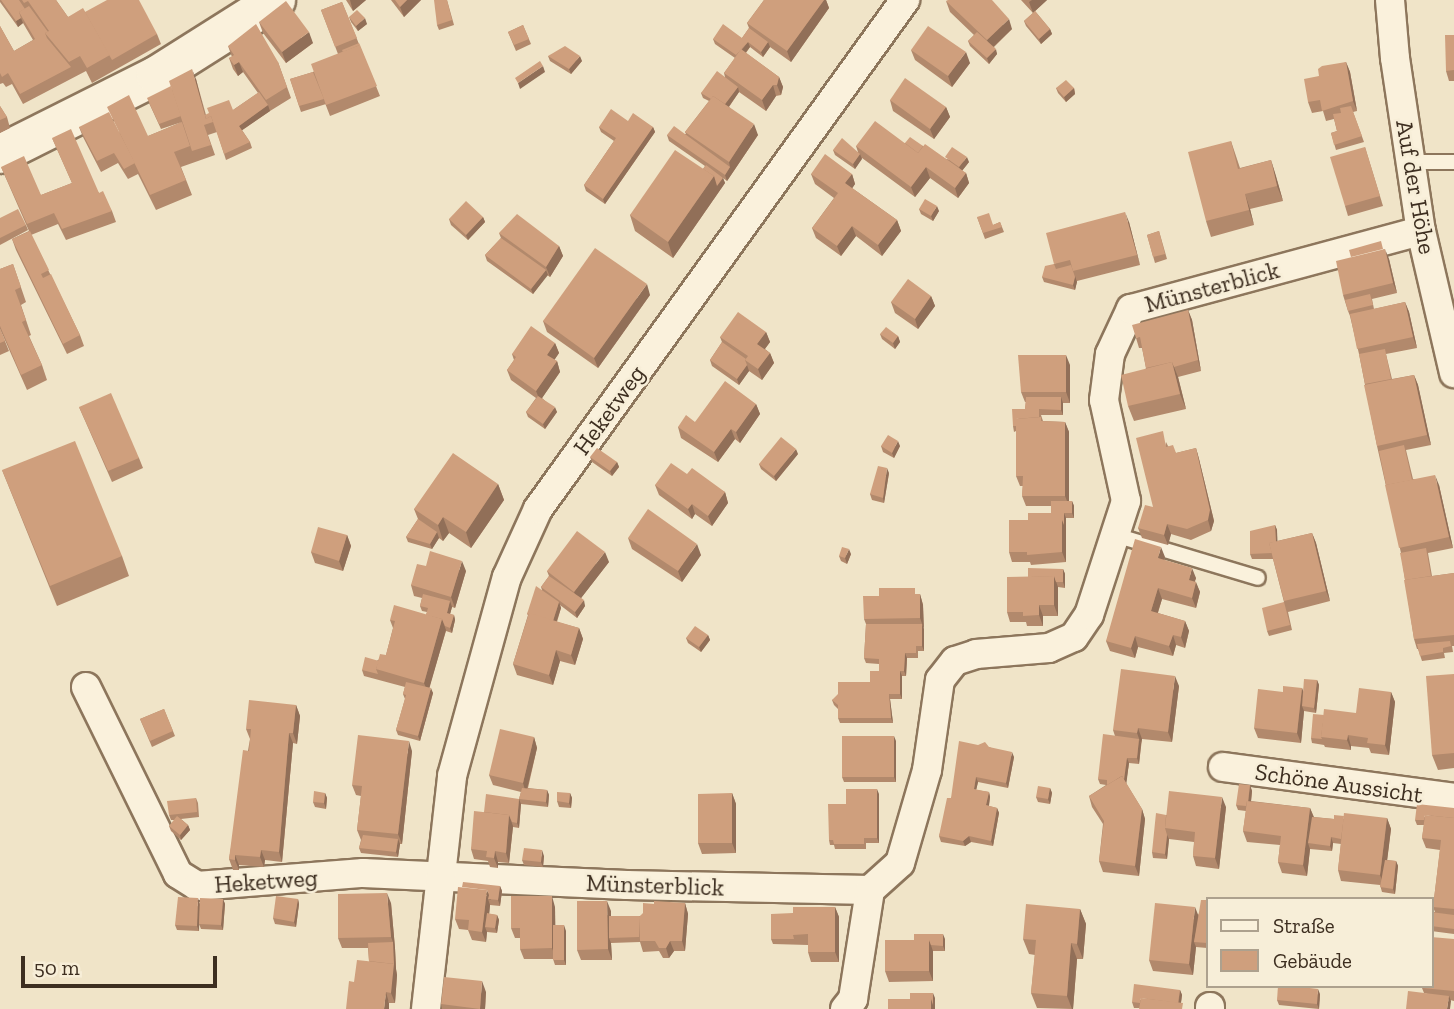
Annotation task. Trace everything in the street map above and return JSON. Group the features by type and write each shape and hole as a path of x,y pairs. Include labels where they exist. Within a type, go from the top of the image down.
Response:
{"street":[{"path":"0,154 156,76 276,0"},
{"name":"Heketweg","path":"426,1009 452,776 507,577 538,509 905,0"},
{"name":"Auf der Höhe","path":"1390,0 1421,231 1448,317 1454,373"},
{"name":"Münsterblick","path":"440,877 870,890 900,863 927,770 940,680 955,661 1049,648 1074,637 1089,615 1126,501 1104,400 1110,354 1131,309 1421,231"},
{"name":"Heketweg","path":"86,687 178,874 197,886 363,873 440,877"},
{"name":"Schöne Aussicht","path":"1223,766 1454,799"},
{"path":"845,1009 853,999 870,890"}],"lane":[{"path":"1411,162 1454,162"},
{"path":"1115,535 1258,578"}],"building":[{"path":"1,0 19,0 25,9 19,12 21,18 16,21"},
{"path":"22,0 56,0 68,17 83,8 110,55 87,68 80,56 69,62 45,33 49,31 28,1 24,3"},
{"path":"107,0 139,0 157,34 112,60 85,12"},
{"path":"395,0 407,0 400,7"},
{"path":"434,0 447,0 452,20 437,25"},
{"path":"764,0 824,0 787,51 747,23"},
{"path":"992,0 1009,19 987,40 946,1"},
{"path":"286,1 309,32 282,52 259,22"},
{"path":"342,2 357,38 335,47 321,10"},
{"path":"29,6 48,32 45,33 47,38 71,67 20,94 8,73 2,77 0,73 0,26 14,51 35,39 19,12"},
{"path":"357,10 365,18 356,26 349,17"},
{"path":"1035,11 1050,29 1039,39 1024,21"},
{"path":"256,24 278,62 287,87 266,100 239,62 234,65 229,58 234,55 228,46"},
{"path":"723,24 742,38 749,28 768,42 761,52 748,42 736,55 713,39"},
{"path":"523,25 529,39 514,45 508,32"},
{"path":"928,26 966,52 948,76 911,50"},
{"path":"977,32 996,49 987,58 968,41"},
{"path":"1445,35 1454,35 1454,70 1446,71"},
{"path":"359,43 360,45 343,52 342,50"},
{"path":"360,45 377,86 326,105 311,64"},
{"path":"565,46 580,56 569,69 548,56"},
{"path":"741,49 779,77 777,85 773,85 762,100 724,73"},
{"path":"540,61 543,66 518,83 515,78"},
{"path":"1346,62 1353,101 1322,111 1320,100 1308,102 1304,79 1319,76 1318,69 1322,66"},
{"path":"192,69 206,119 211,116 213,122 204,125 211,145 192,151 169,81"},
{"path":"717,71 738,87 725,104 713,96 711,99 701,93"},
{"path":"313,72 324,99 299,106 290,79"},
{"path":"905,78 946,107 930,129 890,100"},
{"path":"1066,80 1074,88 1064,97 1056,88"},
{"path":"171,86 181,116 159,124 147,98"},
{"path":"259,92 268,105 239,126 250,142 224,154 211,116 206,119 205,115 209,113 207,108 229,100 233,110"},
{"path":"129,95 148,136 182,122 190,146 174,152 186,180 150,195 107,107"},
{"path":"713,96 754,124 729,162 685,132"},
{"path":"0,106 7,117 0,120"},
{"path":"1351,106 1362,136 1334,145 1331,133 1337,131 1333,114 1341,113 1340,108"},
{"path":"611,109 628,121 633,113 653,127 603,199 584,185 616,138 599,127"},
{"path":"109,112 135,163 124,169 114,153 97,161 79,127"},
{"path":"875,121 918,153 925,144 966,173 955,188 926,167 911,187 856,146"},
{"path":"674,126 730,167 725,175 667,135"},
{"path":"71,129 99,193 103,191 112,211 62,229 54,213 27,224 1,167 24,156 41,195 72,183 52,138"},
{"path":"910,137 923,146 918,153 905,143"},
{"path":"842,138 860,154 853,164 833,150"},
{"path":"1231,141 1238,169 1271,160 1277,186 1245,194 1249,210 1206,221 1188,152"},
{"path":"952,147 967,157 959,167 945,157"},
{"path":"1365,147 1380,196 1345,206 1330,157"},
{"path":"675,150 714,176 668,242 630,215"},
{"path":"825,154 852,174 845,183 897,220 878,245 852,226 837,246 812,228 838,193 811,174"},
{"path":"706,165 723,178 717,186 714,176 703,169"},
{"path":"925,199 937,206 931,216 919,209"},
{"path":"466,201 483,217 466,235 449,219"},
{"path":"18,209 26,225 0,238 0,218"},
{"path":"1125,212 1137,255 1073,271 1070,260 1054,264 1046,233"},
{"path":"989,213 993,225 1000,222 1002,227 983,233 977,217"},
{"path":"517,214 559,246 546,267 499,233"},
{"path":"30,231 49,270 41,274 43,278 51,274 80,335 63,344 12,239"},
{"path":"1159,231 1165,254 1153,257 1147,235"},
{"path":"501,238 546,270 531,289 485,255"},
{"path":"1381,241 1383,249 1351,257 1349,250"},
{"path":"595,248 647,284 594,358 543,321"},
{"path":"1385,249 1393,283 1343,295 1336,261"},
{"path":"13,264 21,287 15,290 26,320 22,322 42,365 21,375 0,326 0,269"},
{"path":"1054,264 1056,269 1071,265 1075,277 1073,285 1042,277 1045,266"},
{"path":"908,279 931,296 915,319 891,302"},
{"path":"1370,294 1373,305 1348,311 1345,300"},
{"path":"1405,302 1413,337 1357,349 1350,314"},
{"path":"1188,310 1198,360 1174,367 1172,362 1146,368 1140,337 1136,338 1132,325"},
{"path":"738,312 766,332 757,344 770,353 758,369 745,360 748,356 720,337"},
{"path":"531,326 555,343 547,355 557,361 536,391 507,370 516,357 512,354"},
{"path":"886,327 898,336 893,343 880,334"},
{"path":"0,329 5,341 0,343"},
{"path":"722,342 746,359 747,365 737,379 710,360"},
{"path":"1385,349 1391,379 1365,384 1359,354"},
{"path":"1018,355 1066,355 1066,392 1021,392"},
{"path":"1172,362 1180,394 1128,406 1121,375"},
{"path":"1414,375 1427,435 1377,446 1364,385"},
{"path":"725,381 756,404 736,432 731,429 714,452 678,427 686,415 695,422"},
{"path":"111,393 139,458 108,471 79,407"},
{"path":"538,396 555,407 543,424 526,412"},
{"path":"1026,397 1061,397 1061,410 1039,409 1039,417 1016,419 1016,426 1013,426 1012,409 1025,409"},
{"path":"1041,417 1041,421 1065,422 1065,496 1022,496 1023,476 1016,476 1016,419"},
{"path":"1163,431 1166,447 1173,445 1176,453 1196,448 1210,510 1208,520 1187,529 1167,524 1164,535 1138,528 1145,505 1153,507 1136,438"},
{"path":"888,435 898,441 892,453 881,446"},
{"path":"781,437 796,449 774,476 759,464"},
{"path":"75,441 122,556 50,586 2,470"},
{"path":"1404,445 1412,480 1386,485 1379,451"},
{"path":"597,448 617,462 610,471 590,457"},
{"path":"453,453 498,484 466,532 443,517 438,525 414,509"},
{"path":"671,463 687,474 692,468 725,492 708,516 692,504 688,509 655,485"},
{"path":"878,466 887,468 883,498 870,494"},
{"path":"1435,475 1449,537 1399,548 1385,485"},
{"path":"1051,501 1072,501 1072,513 1064,513 1064,525 1062,520 1028,520 1028,513 1051,513"},
{"path":"648,509 697,544 678,571 628,538"},
{"path":"418,519 437,532 430,544 406,537"},
{"path":"1009,520 1062,520 1062,552 1027,555 1027,552 1009,552"},
{"path":"1275,525 1276,542 1269,543 1272,553 1250,554 1250,531"},
{"path":"318,527 347,535 339,561 311,552"},
{"path":"577,531 605,552 574,592 547,571"},
{"path":"1312,533 1326,591 1284,601 1269,543"},
{"path":"1135,539 1161,547 1158,558 1192,568 1189,580 1196,582 1192,598 1158,588 1151,611 1185,621 1181,637 1173,635 1169,646 1135,636 1131,648 1106,641"},
{"path":"842,547 849,549 845,558 839,556"},
{"path":"1426,548 1431,576 1405,580 1400,553"},
{"path":"430,551 462,561 451,597 411,585 417,564 426,566"},
{"path":"1028,568 1063,569 1063,582 1056,582 1054,576 1028,577"},
{"path":"1454,573 1454,635 1414,639 1404,580"},
{"path":"549,576 584,600 575,612 541,587"},
{"path":"1054,576 1054,605 1039,605 1039,615 1023,616 1023,612 1007,612 1007,577"},
{"path":"536,586 559,602 553,621 527,614"},
{"path":"879,588 915,588 915,594 920,594 920,618 864,619 863,596 879,596"},
{"path":"423,594 450,601 447,613 454,615 450,628 445,626 442,619 426,615 428,608 420,606"},
{"path":"1284,602 1290,625 1267,631 1262,608"},
{"path":"394,605 442,619 424,683 376,669 380,654 386,655 395,621 390,620"},
{"path":"529,613 579,628 571,655 556,650 549,675 513,664"},
{"path":"866,624 922,624 922,646 916,646 916,653 905,653 904,671 900,671 900,694 889,694 891,718 838,718 838,705 832,700 838,694 838,682 870,682 870,671 879,671 879,659 864,658"},
{"path":"695,626 708,635 699,647 686,638"},
{"path":"1450,641 1451,646 1443,648 1443,652 1420,656 1417,644"},
{"path":"365,657 379,661 376,669 378,674 362,670"},
{"path":"1121,669 1175,676 1168,732 1138,728 1137,733 1113,730"},
{"path":"1454,674 1454,753 1432,755 1426,676"},
{"path":"1304,679 1317,680 1314,708 1302,706"},
{"path":"406,682 431,688 418,736 396,730 406,695 403,694"},
{"path":"1283,686 1302,688 1297,733 1254,728 1258,689 1283,692"},
{"path":"1359,688 1391,692 1385,745 1367,743 1368,738 1348,735 1347,740 1321,737 1324,709 1356,713"},
{"path":"249,700 296,705 293,733 289,733 279,852 261,850 260,857 235,855 235,860 229,859 243,750 249,751 251,729 246,729"},
{"path":"164,709 173,731 150,741 140,719"},
{"path":"1313,714 1324,715 1322,739 1311,738"},
{"path":"500,729 534,737 523,783 489,775"},
{"path":"1103,734 1139,739 1137,758 1127,758 1124,780 1122,776 1107,785 1107,780 1098,779"},
{"path":"358,735 409,741 398,834 357,830 362,786 352,785"},
{"path":"842,736 894,736 894,777 842,777"},
{"path":"959,741 978,745 985,742 989,747 1012,752 1006,783 976,777 974,789 989,792 986,805 997,808 991,841 969,836 963,841 939,836 947,798 951,798"},
{"path":"1122,776 1142,809 1135,866 1099,861 1104,821 1089,796"},
{"path":"1239,784 1250,785 1246,806 1236,805"},
{"path":"1038,786 1050,788 1048,799 1036,797"},
{"path":"522,788 547,790 546,802 519,799"},
{"path":"846,789 877,789 877,838 864,838 864,844 834,844 833,840 829,840 828,804 846,804"},
{"path":"314,791 325,793 324,803 313,802"},
{"path":"1169,791 1222,797 1215,858 1193,856 1195,832 1165,828"},
{"path":"557,792 570,793 569,803 557,801"},
{"path":"732,793 732,843 698,843 698,794"},
{"path":"486,794 519,799 517,823 512,822 509,815 484,812"},
{"path":"196,798 197,812 169,815 167,801"},
{"path":"1247,801 1310,808 1303,865 1278,862 1281,836 1243,831"},
{"path":"1417,804 1454,808 1454,818 1425,815 1424,820 1415,820"},
{"path":"474,811 509,815 506,853 495,851 494,858 486,857 487,851 471,849"},
{"path":"1156,813 1166,815 1165,854 1152,852"},
{"path":"1344,813 1387,818 1380,875 1338,870"},
{"path":"1334,815 1344,816 1341,839 1331,837 1330,846 1308,843 1312,817 1334,819"},
{"path":"1425,815 1454,818 1454,909 1433,907 1441,840 1422,838"},
{"path":"177,816 188,825 180,835 169,826"},
{"path":"363,835 398,839 396,852 359,848"},
{"path":"524,848 542,850 541,862 522,860"},
{"path":"1385,860 1396,861 1393,889 1380,887"},
{"path":"463,882 500,886 498,900 488,899 487,890 462,887"},
{"path":"458,887 487,890 482,932 468,930 469,920 455,919"},
{"path":"387,893 391,937 338,938 338,894"},
{"path":"276,896 298,899 294,922 273,918"},
{"path":"511,896 552,896 552,948 520,949 520,928 511,928"},
{"path":"178,897 198,898 197,926 175,925"},
{"path":"200,898 223,899 221,925 199,924"},
{"path":"1201,900 1206,900 1206,943 1194,942"},
{"path":"577,901 607,901 608,949 577,950"},
{"path":"654,901 685,903 682,941 670,941 666,948 659,948 655,941 640,941 639,917 643,913 643,903 654,904"},
{"path":"1155,903 1195,907 1189,964 1149,960"},
{"path":"1026,904 1080,909 1077,944 1071,943 1067,996 1031,993 1036,940 1023,939"},
{"path":"793,907 835,907 835,952 808,952 808,934 793,935"},
{"path":"1433,912 1454,915 1454,929 1433,926"},
{"path":"487,913 497,915 495,928 485,927"},
{"path":"793,913 794,939 771,939 771,914"},
{"path":"609,916 640,916 639,937 609,938"},
{"path":"553,925 564,925 564,960 553,960"},
{"path":"914,934 943,934 943,946 931,945 929,940 914,940"},
{"path":"1433,937 1454,939 1454,991 1422,988 1433,988"},
{"path":"885,940 929,940 929,971 885,971"},
{"path":"393,942 394,964 369,961 368,943"},
{"path":"357,960 394,964 391,993 386,992 384,1009 346,1009 349,981 354,982"},
{"path":"444,977 482,981 480,1009 441,1004"},
{"path":"1134,984 1180,990 1178,1003 1141,998 1140,1003 1132,1002"},
{"path":"1278,988 1318,989 1317,1004 1277,1000"},
{"path":"1408,991 1449,996 1447,1009 1406,1009"},
{"path":"910,993 933,993 933,1005 931,999 910,999"},
{"path":"1141,998 1183,1003 1182,1009 1139,1009"},
{"path":"888,999 931,999 931,1009 888,1009"}]}
